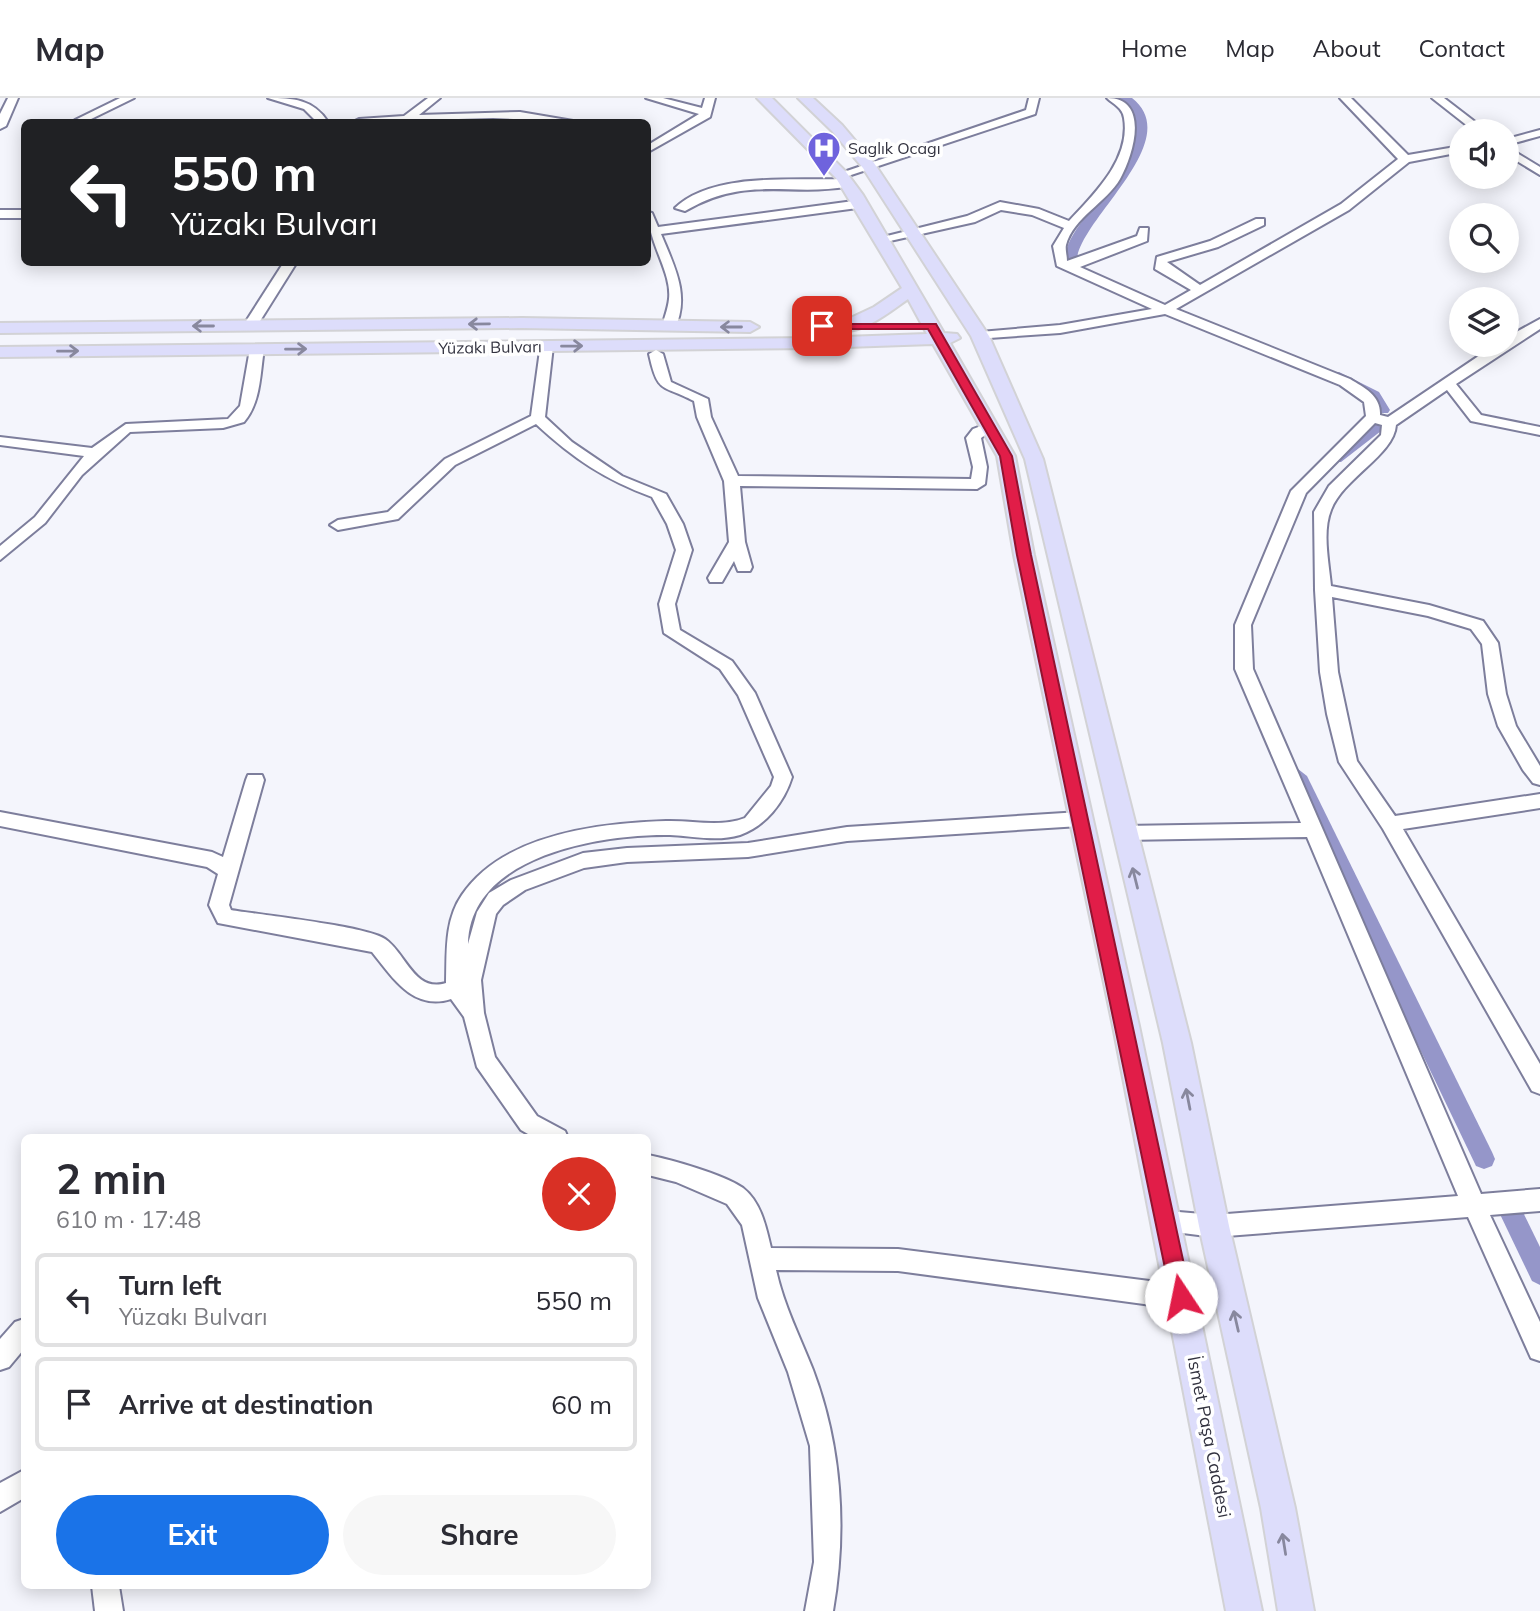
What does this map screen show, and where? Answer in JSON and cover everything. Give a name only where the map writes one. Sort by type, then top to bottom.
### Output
[{"type":"main road","name":"İsmet Paşa Caddesi","points":[[764,98],[844,179],[861,204],[1006,456],[1080,819],[1167,1222],[1244,1611]]},
{"type":"main road","points":[[805,98],[837,128],[869,166],[975,328],[1029,447],[1046,501],[1124,833],[1177,1043],[1214,1226],[1278,1508],[1296,1611]]},
{"type":"main road","points":[[848,326],[880,311],[910,290]]},
{"type":"main road","name":"Yüzakı Bulvarı","points":[[0,328],[522,323],[669,327],[848,326],[936,332]]},
{"type":"main road","name":"Yüzakı Bulvarı","points":[[0,352],[888,341],[975,328]]},
{"type":"main road","points":[[888,341],[955,366]]},
{"type":"street","points":[[0,126],[12,98]]},
{"type":"street","points":[[83,119],[129,98]]},
{"type":"street","points":[[273,98],[304,103],[316,110],[320,119]]},
{"type":"street","points":[[316,110],[322,98]]},
{"type":"street","points":[[407,119],[435,98]]},
{"type":"street","points":[[651,98],[707,113]]},
{"type":"street","points":[[651,147],[707,113],[710,98]]},
{"type":"street","points":[[681,208],[695,197],[743,186],[844,179],[869,166],[1031,112],[1034,98]]},
{"type":"street","points":[[1113,98],[1125,107],[1130,118],[1126,151],[1114,179],[1071,226],[1059,246],[1061,263],[1166,310],[1345,382],[1370,398],[1388,436],[1334,489],[1322,512],[1320,542],[1329,671],[1348,762],[1390,824],[1540,1084]]},
{"type":"street","points":[[1345,98],[1405,159]]},
{"type":"street","points":[[1437,98],[1465,119]]},
{"type":"street","points":[[431,119],[468,115],[560,119]]},
{"type":"street","points":[[1519,139],[1540,133]]},
{"type":"street","points":[[975,328],[1060,329],[1166,310],[1345,207],[1405,159],[1449,151]]},
{"type":"street","points":[[1519,158],[1540,172]]},
{"type":"street","points":[[656,231],[861,204]]},
{"type":"street","points":[[881,239],[971,219],[1000,206],[1023,209],[1071,226]]},
{"type":"street","points":[[0,214],[21,214]]},
{"type":"street","points":[[651,222],[676,298],[669,327]]},
{"type":"street","points":[[1200,290],[1159,266],[1161,260],[1214,244],[1261,222]]},
{"type":"street","points":[[1068,267],[1143,238],[1144,231]]},
{"type":"street","points":[[250,326],[288,266]]},
{"type":"street","points":[[1519,336],[1540,323]]},
{"type":"street","points":[[538,418],[546,346]]},
{"type":"street","points":[[0,555],[40,520],[96,453],[127,428],[223,424],[238,420],[250,394],[257,349]]},
{"type":"street","points":[[656,354],[660,377],[668,389],[701,399],[704,417],[732,481],[737,542],[744,568]]},
{"type":"street","points":[[1486,357],[1448,383],[1381,420],[1299,491],[1243,625],[1244,669],[1473,1203],[1540,1349]]},
{"type":"street","points":[[1448,383],[1476,418],[1540,431]]},
{"type":"street","points":[[338,524],[393,516],[450,462],[495,437],[538,418]]},
{"type":"street","points":[[474,1014],[456,989],[458,929],[469,900],[495,872],[535,852],[605,832],[669,828],[733,830],[752,822],[779,789],[783,777],[746,693],[726,665],[672,633],[667,604],[684,550],[675,524],[658,494],[617,479],[567,444],[538,418]]},
{"type":"street","points":[[732,481],[977,484],[982,468],[972,446],[973,438],[977,431],[989,427]]},
{"type":"street","points":[[0,441],[31,441],[58,449],[96,453]]},
{"type":"street","points":[[716,578],[737,542]]},
{"type":"street","points":[[1323,590],[1429,611],[1477,625],[1490,643],[1497,694],[1507,726],[1529,765],[1540,778]]},
{"type":"street","points":[[255,780],[219,905],[225,917],[341,936],[377,946],[410,984],[436,995],[456,989]]},
{"type":"street","points":[[1390,824],[1540,801]]},
{"type":"street","points":[[0,819],[212,860],[229,871]]},
{"type":"street","points":[[550,1134],[529,1123],[485,1060],[474,1014],[471,980],[474,957],[491,905],[505,890],[583,861],[627,855],[748,850],[847,834],[1080,819]]},
{"type":"street","points":[[1124,833],[1312,830]]},
{"type":"street","points":[[651,1166],[678,1172],[735,1196],[752,1221],[769,1298],[801,1372],[823,1446],[828,1562],[819,1611]]},
{"type":"street","points":[[1167,1222],[1214,1226],[1473,1203],[1540,1200]]},
{"type":"street","points":[[761,1258],[898,1260],[1181,1297]]},
{"type":"street","points":[[0,1358],[21,1334]]},
{"type":"street","points":[[0,1499],[21,1485]]},
{"type":"street","points":[[106,1589],[109,1611]]},
{"type":"waterway","points":[[1071,259],[1072,247],[1079,234],[1118,185],[1138,146],[1139,115],[1136,108],[1124,98]]},
{"type":"waterway","points":[[1339,376],[1374,395],[1383,410]]},
{"type":"waterway","points":[[1336,459],[1376,428]]},
{"type":"waterway","points":[[1298,776],[1484,1159]]},
{"type":"waterway","points":[[1509,1208],[1540,1273]]},
{"type":"place","name":"Saglık Ocagı","points":[[824,178]]},
{"type":"route","points":[[822,326],[932,326],[1006,456],[1024,555],[1126,1026],[1181,1297]]}]
